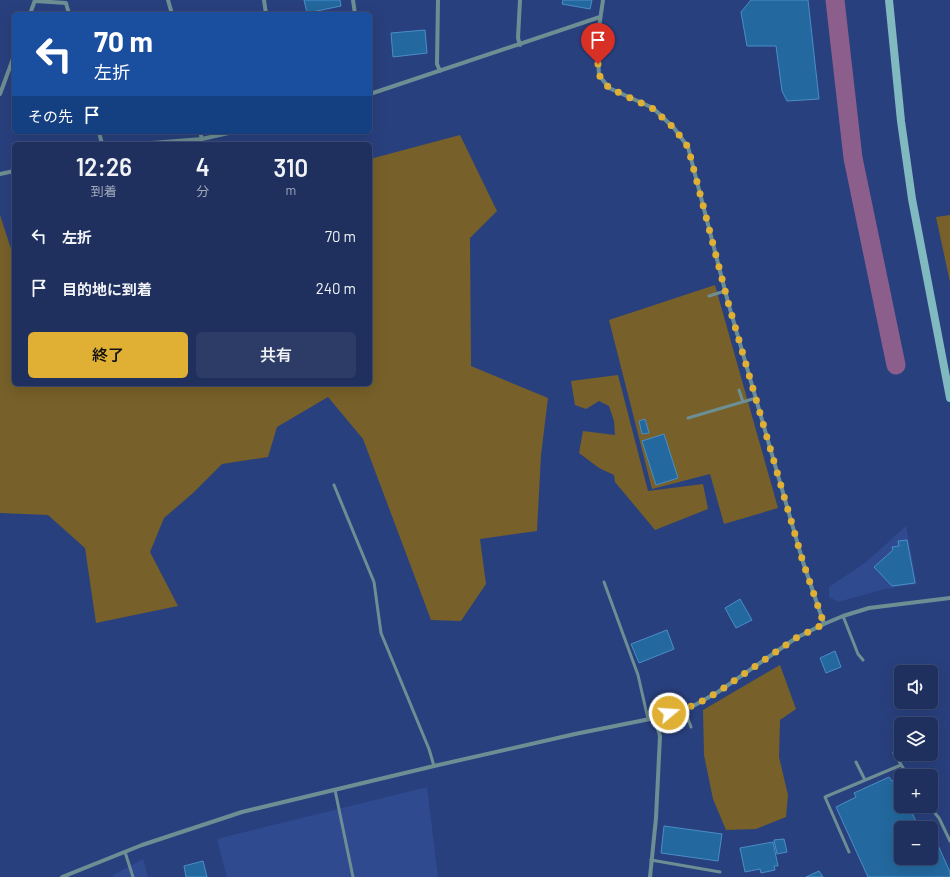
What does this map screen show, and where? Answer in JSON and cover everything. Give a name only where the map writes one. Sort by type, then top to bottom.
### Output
[{"type":"street","points":[[31,12],[35,0],[66,3],[68,12]]},
{"type":"street","points":[[168,0],[171,12]]},
{"type":"street","points":[[264,0],[266,12]]},
{"type":"street","points":[[353,0],[355,12]]},
{"type":"street","points":[[438,0],[437,64],[440,71]]},
{"type":"street","points":[[520,0],[518,38],[520,45]]},
{"type":"street","points":[[603,0],[597,41],[599,75],[609,88],[652,108],[674,128],[688,147],[725,291],[803,562],[824,624]]},
{"type":"street","points":[[889,0],[901,121],[911,191],[950,398]]},
{"type":"street","points":[[372,93],[600,17]]},
{"type":"street","points":[[0,94],[12,61]]},
{"type":"street","points":[[201,134],[202,139]]},
{"type":"street","points":[[164,142],[202,139],[224,134]]},
{"type":"street","points":[[0,174],[12,171]]},
{"type":"street","points":[[62,877],[125,852],[242,812],[434,766],[575,734],[655,718],[695,705],[718,692],[796,638],[843,616],[869,608],[950,598]]},
{"type":"street","points":[[650,877],[656,818],[660,736],[655,718]]},
{"type":"lane","points":[[709,296],[725,291]]},
{"type":"lane","points":[[739,390],[742,402]]},
{"type":"lane","points":[[688,418],[756,398]]},
{"type":"lane","points":[[334,484],[374,582],[381,633],[426,742],[434,766]]},
{"type":"lane","points":[[604,582],[638,675],[648,719]]},
{"type":"lane","points":[[843,616],[858,654],[864,660]]},
{"type":"lane","points":[[684,708],[691,727]]},
{"type":"lane","points":[[899,761],[904,769]]},
{"type":"lane","points":[[856,762],[865,780]]},
{"type":"lane","points":[[849,852],[825,797],[901,765]]},
{"type":"lane","points":[[335,790],[353,877]]},
{"type":"lane","points":[[935,813],[939,818],[950,841]]},
{"type":"lane","points":[[125,852],[133,877]]},
{"type":"lane","points":[[651,860],[720,872]]},
{"type":"shaded area","points":[[460,135],[497,211],[470,238],[471,366],[548,398],[541,455],[537,531],[480,539],[486,584],[461,621],[431,620],[363,439],[328,397],[277,427],[268,457],[222,464],[193,493],[164,518],[150,552],[178,606],[96,623],[85,548],[48,515],[0,513],[0,215],[12,252],[12,386],[372,386],[372,158]]},
{"type":"shaded area","points":[[950,215],[950,282],[936,217]]},
{"type":"shaded area","points":[[715,285],[778,508],[724,524],[710,474],[652,489],[609,320]]},
{"type":"shaded area","points":[[618,375],[648,491],[703,484],[708,509],[655,530],[615,482],[614,475],[599,468],[579,453],[583,431],[615,435],[614,421],[609,406],[599,401],[586,409],[575,405],[571,381]]},
{"type":"shaded area","points":[[906,526],[917,584],[885,589],[838,602],[829,597],[829,587],[865,563]]},
{"type":"shaded area","points":[[780,665],[796,709],[780,720],[779,757],[788,795],[786,817],[756,829],[726,830],[713,799],[704,755],[703,710]]},
{"type":"shaded area","points":[[427,787],[438,877],[227,877],[217,839]]},
{"type":"shaded area","points":[[143,859],[148,877],[114,877],[113,875]]},
{"type":"building","points":[[304,0],[340,0],[341,6],[307,12]]},
{"type":"building","points":[[563,0],[592,0],[590,9],[562,4]]},
{"type":"building","points":[[751,0],[808,0],[819,99],[787,101],[782,91],[776,46],[747,46],[741,12]]},
{"type":"building","points":[[425,30],[427,53],[393,57],[391,33]]},
{"type":"building","points":[[645,419],[649,433],[642,434],[639,421]]},
{"type":"building","points":[[664,434],[678,478],[656,485],[642,441]]},
{"type":"building","points":[[907,540],[915,583],[892,586],[874,567],[893,550],[892,547],[899,546],[898,541]]},
{"type":"building","points":[[740,599],[752,620],[736,628],[725,608]]},
{"type":"building","points":[[667,630],[674,649],[639,663],[631,644]]},
{"type":"building","points":[[835,651],[841,667],[826,673],[820,658]]},
{"type":"building","points":[[889,777],[892,781],[894,780],[894,813],[912,813],[916,821],[894,821],[894,865],[938,865],[938,845],[950,872],[950,877],[868,877],[836,807],[856,797],[854,793]]},
{"type":"building","points":[[664,826],[722,834],[718,861],[661,853]]},
{"type":"building","points":[[784,839],[787,852],[777,854],[774,840]]},
{"type":"building","points":[[773,842],[778,866],[774,866],[775,870],[761,873],[760,869],[745,872],[740,848]]},
{"type":"building","points":[[203,861],[207,877],[186,877],[184,866]]},
{"type":"building","points":[[819,871],[823,877],[806,877]]},
{"type":"waterway","points":[[835,0],[853,158],[896,365]]},
{"type":"route","points":[[598,64],[599,75],[609,88],[652,108],[674,128],[688,147],[728,302],[803,562],[824,624],[796,638],[718,692],[695,705],[669,713]]}]
